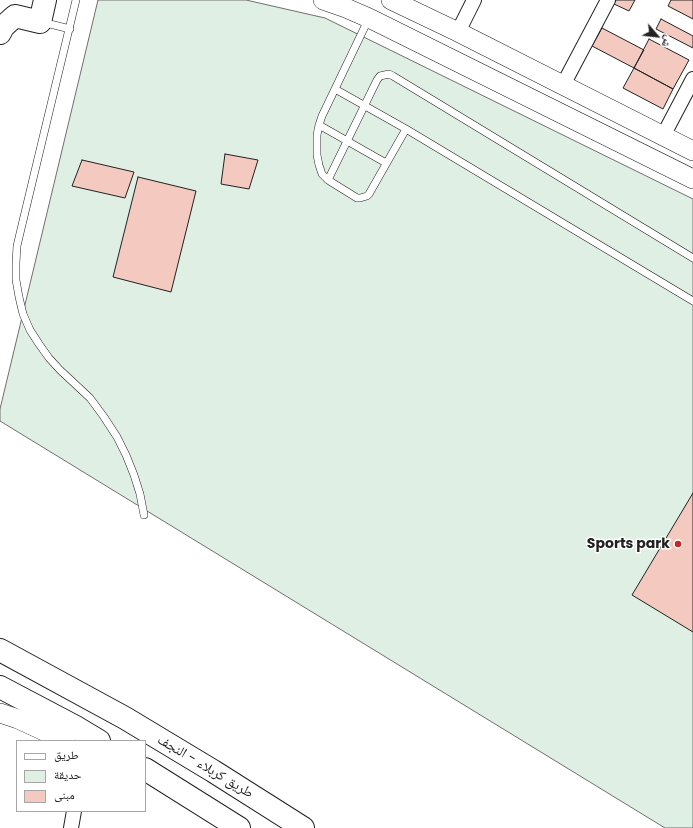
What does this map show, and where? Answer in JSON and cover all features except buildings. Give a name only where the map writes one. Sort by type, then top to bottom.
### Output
[{"type":"main road","points":[[0,33],[17,8],[40,22],[45,0]]},
{"type":"main road","name":"طريق کربلاء - النجف","points":[[0,650],[125,718],[303,828]]},
{"type":"main road","points":[[0,687],[97,740]]},
{"type":"main road","points":[[146,770],[239,828]]},
{"type":"street","points":[[322,0],[369,18],[693,179]]},
{"type":"street","points":[[390,0],[458,32],[693,151]]},
{"type":"street","points":[[458,32],[474,0]]},
{"type":"street","points":[[563,85],[608,0]]},
{"type":"street","points":[[663,136],[693,79]]},
{"type":"street","points":[[0,713],[18,719],[64,740]]},
{"type":"street","points":[[146,778],[202,805]]},
{"type":"street","points":[[71,828],[74,812]]},
{"type":"lane","points":[[76,0],[19,240],[16,263],[16,280],[23,314],[38,344],[56,366],[90,398],[104,417],[126,455],[134,474],[144,515]]},
{"type":"lane","points":[[369,18],[319,125],[316,135],[316,155],[322,174],[328,180],[357,198],[364,198],[369,194],[406,129]]},
{"type":"lane","points":[[40,22],[70,29]]},
{"type":"lane","points":[[328,180],[377,80],[380,76],[389,74],[693,258]]},
{"type":"lane","points":[[335,89],[406,129],[693,301]]},
{"type":"lane","points":[[319,125],[386,163]]},
{"type":"green space","points":[[98,0],[246,0],[325,18],[693,199],[693,828],[665,828],[0,421],[0,409]]},
{"type":"place","name":"Sports park","points":[[678,544]]}]
